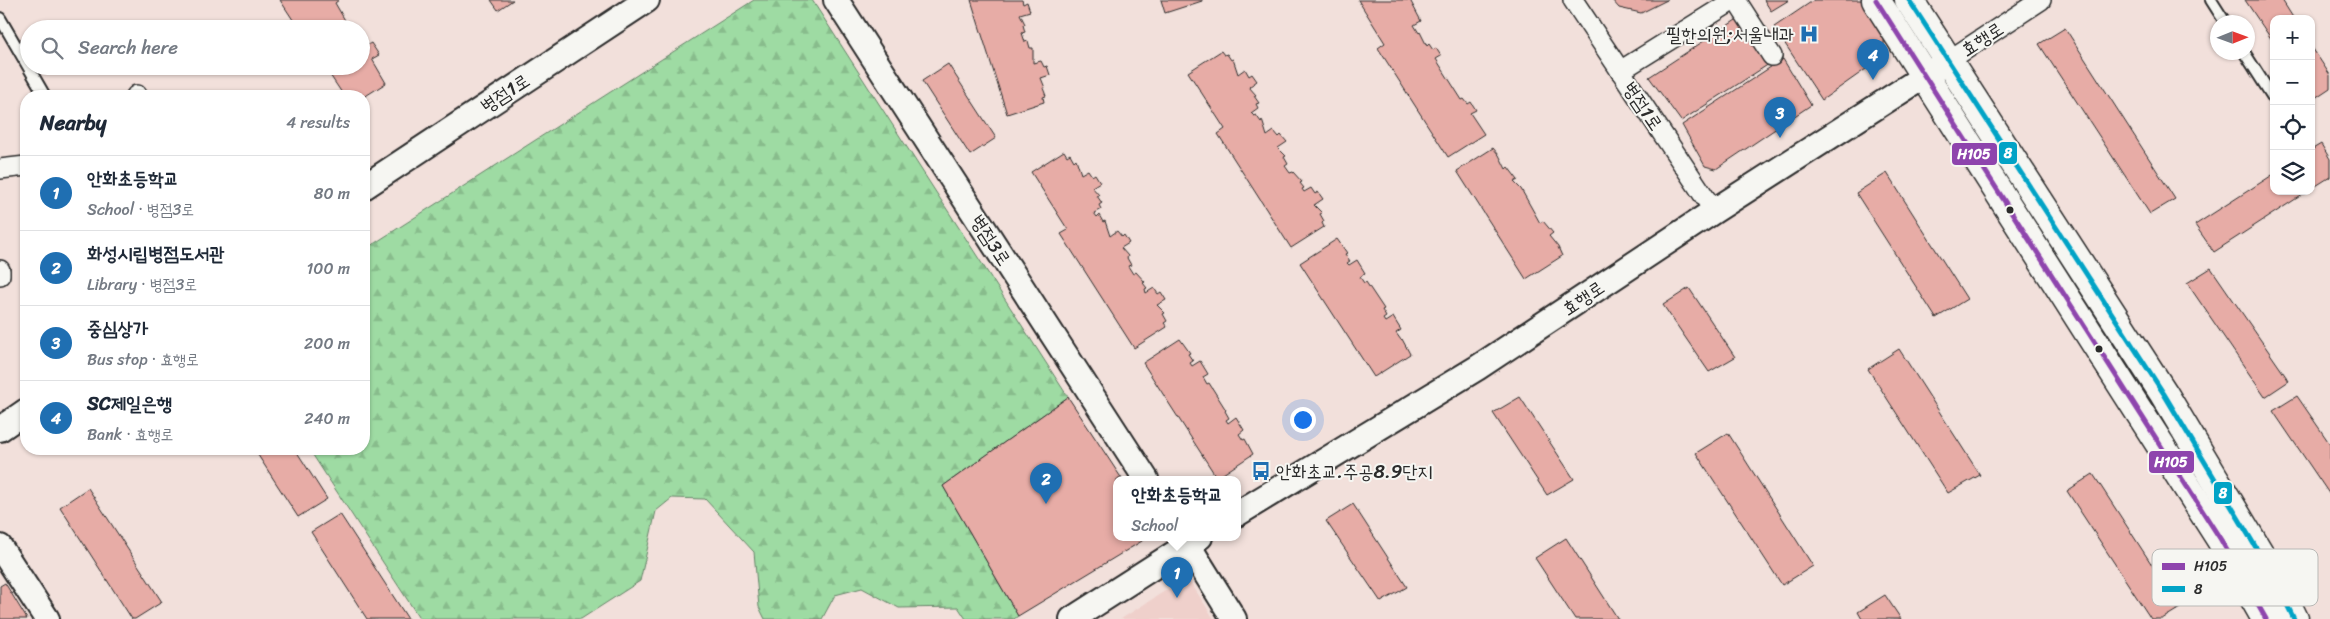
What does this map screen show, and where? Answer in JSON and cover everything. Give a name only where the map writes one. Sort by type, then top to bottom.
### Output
[{"type":"main road","points":[[1876,0],[2226,549]]},
{"type":"main road","name":"효행로","points":[[1909,0],[2164,394],[2257,549]]},
{"type":"main road","points":[[2259,606],[2266,619]]},
{"type":"main road","name":"효행로","points":[[2288,606],[2294,619]]},
{"type":"street","name":"병점1로","points":[[370,183],[647,0]]},
{"type":"street","name":"병점3로","points":[[836,0],[1144,476]]},
{"type":"street","name":"병점1로","points":[[1573,0],[1714,211]]},
{"type":"street","points":[[1620,71],[1735,0],[1772,56]]},
{"type":"street","name":"효행로","points":[[1241,512],[1477,368],[1714,211],[2041,0]]},
{"type":"street","points":[[0,169],[20,168]]},
{"type":"street","points":[[0,270],[0,275]]},
{"type":"street","points":[[0,429],[20,415]]},
{"type":"street","points":[[1072,619],[1188,541]]},
{"type":"street","points":[[1192,541],[1234,619]]},
{"type":"street","points":[[0,547],[47,619]]},
{"type":"lane","points":[[2211,0],[2221,15]]},
{"type":"lane","points":[[0,18],[20,53]]},
{"type":"lane","points":[[2249,60],[2270,93]]},
{"type":"lane","points":[[33,75],[42,90]]},
{"type":"shaded area","points":[[1187,577],[1214,619],[1121,619]]},
{"type":"green space","points":[[754,0],[812,0],[1068,397],[943,486],[1018,616],[1014,619],[966,619],[958,607],[899,608],[862,588],[835,595],[822,619],[765,619],[759,607],[754,552],[705,499],[672,498],[656,511],[640,581],[581,619],[420,619],[313,455],[370,455],[370,246]]},
{"type":"building","points":[[280,0],[339,0],[335,3],[345,20],[293,20]]},
{"type":"building","points":[[491,0],[513,0],[498,10]]},
{"type":"building","points":[[971,0],[1022,0],[1023,4],[1027,2],[1030,11],[1020,14],[1025,24],[1023,25],[1025,32],[1022,33],[1025,42],[1028,41],[1030,48],[1033,48],[1033,63],[1041,61],[1044,67],[1047,66],[1050,75],[1041,78],[1046,96],[1043,97],[1044,102],[1007,114]]},
{"type":"building","points":[[1161,0],[1202,0],[1202,1],[1165,13]]},
{"type":"building","points":[[1358,0],[1410,0],[1421,21],[1414,25],[1427,46],[1429,44],[1433,50],[1436,48],[1441,56],[1436,59],[1462,100],[1464,99],[1468,104],[1471,102],[1476,110],[1470,113],[1484,134],[1448,157],[1378,48],[1385,43]]},
{"type":"building","points":[[1612,0],[1667,0],[1641,13],[1619,8]]},
{"type":"building","points":[[1764,0],[1789,0],[1771,11]]},
{"type":"building","points":[[1814,0],[1866,0],[1885,29],[1883,57],[1822,100],[1774,27]]},
{"type":"building","points":[[2245,0],[2282,0],[2291,15],[2270,15],[2270,37]]},
{"type":"building","points":[[1739,18],[1769,64],[1681,121],[1649,77]]},
{"type":"building","points":[[2065,28],[2175,199],[2150,214],[2039,44]]},
{"type":"building","points":[[371,43],[379,55],[372,59],[386,83],[370,93],[370,90],[340,90],[330,75],[370,75]]},
{"type":"building","points":[[1221,51],[1224,55],[1227,54],[1231,60],[1233,59],[1238,74],[1245,69],[1249,76],[1252,74],[1257,81],[1249,87],[1256,95],[1254,96],[1259,103],[1256,104],[1258,108],[1251,113],[1254,116],[1256,115],[1261,122],[1262,120],[1267,136],[1274,131],[1287,142],[1278,148],[1286,156],[1284,157],[1288,164],[1285,166],[1290,173],[1293,172],[1302,182],[1300,183],[1304,188],[1302,189],[1304,192],[1311,188],[1315,194],[1318,192],[1323,199],[1314,205],[1322,213],[1320,214],[1324,221],[1322,223],[1324,227],[1291,248],[1218,134],[1225,129],[1188,72]]},
{"type":"building","points":[[2315,52],[2330,75],[2330,88],[2315,98]]},
{"type":"building","points":[[1783,59],[1811,105],[1716,169],[1705,166],[1682,125]]},
{"type":"building","points":[[948,64],[996,138],[970,155],[922,81]]},
{"type":"building","points":[[2321,144],[2330,159],[2330,177],[2315,186],[2315,150],[2315,148]]},
{"type":"building","points":[[1493,148],[1506,169],[1508,167],[1518,180],[1514,182],[1521,189],[1540,223],[1543,221],[1553,233],[1549,236],[1558,247],[1562,256],[1526,279],[1457,171]]},
{"type":"building","points":[[1064,151],[1067,156],[1070,154],[1074,161],[1076,159],[1081,174],[1088,170],[1092,176],[1095,174],[1100,182],[1092,187],[1099,195],[1097,196],[1102,203],[1099,205],[1101,209],[1094,213],[1097,217],[1099,215],[1103,222],[1105,221],[1110,236],[1117,231],[1122,237],[1124,235],[1129,243],[1121,248],[1128,256],[1127,258],[1131,265],[1128,266],[1133,274],[1136,272],[1145,282],[1143,283],[1147,288],[1145,289],[1146,293],[1154,288],[1158,294],[1161,292],[1166,300],[1157,305],[1165,313],[1163,314],[1167,321],[1164,323],[1167,327],[1134,348],[1061,234],[1068,230],[1031,172]]},
{"type":"building","points":[[1887,173],[1967,299],[1936,318],[1856,193]]},
{"type":"building","points":[[2270,177],[2270,195],[2302,195],[2214,252],[2195,225]]},
{"type":"building","points":[[1337,239],[1347,253],[1345,254],[1350,261],[1347,263],[1349,265],[1357,260],[1365,273],[1360,277],[1364,283],[1366,282],[1384,309],[1382,310],[1386,317],[1383,319],[1385,322],[1393,317],[1401,330],[1396,333],[1402,339],[1410,354],[1374,377],[1300,263]]},
{"type":"building","points":[[2211,268],[2289,381],[2265,397],[2187,283]]},
{"type":"building","points":[[1689,288],[1735,357],[1709,372],[1663,305]]},
{"type":"building","points":[[1180,339],[1190,353],[1188,354],[1193,361],[1190,363],[1192,366],[1200,361],[1208,374],[1203,377],[1226,410],[1229,418],[1226,420],[1228,423],[1236,417],[1244,430],[1239,434],[1243,440],[1245,439],[1253,454],[1220,476],[1216,476],[1143,363]]},
{"type":"building","points":[[1899,349],[1980,475],[1948,493],[1868,369]]},
{"type":"building","points":[[2297,396],[2330,444],[2330,495],[2273,411]]},
{"type":"building","points":[[1068,397],[1120,476],[1113,476],[1113,541],[1142,541],[1018,616],[943,486]]},
{"type":"building","points":[[1520,397],[1574,479],[1547,495],[1493,413]]},
{"type":"building","points":[[1728,433],[1813,566],[1782,585],[1696,453]]},
{"type":"building","points":[[258,455],[299,455],[327,499],[298,517]]},
{"type":"building","points":[[2093,474],[2152,565],[2152,606],[2179,606],[2180,608],[2162,619],[2151,619],[2067,491]]},
{"type":"building","points":[[88,488],[162,602],[135,619],[132,619],[60,507]]},
{"type":"building","points":[[1353,504],[1407,587],[1381,602],[1326,521]]},
{"type":"building","points":[[340,514],[408,619],[367,619],[311,532]]},
{"type":"building","points":[[1566,538],[1618,619],[1575,619],[1535,558]]},
{"type":"building","points":[[5,583],[27,619],[0,619],[0,586]]},
{"type":"building","points":[[1885,595],[1901,619],[1862,619],[1858,612]]},
{"type":"transit line","name":"H105","points":[[1876,0],[2226,549]]},
{"type":"transit line","name":"8","points":[[1909,0],[2164,394],[2257,549]]},
{"type":"transit line","name":"H105","points":[[2259,606],[2266,619]]},
{"type":"transit line","name":"8","points":[[2288,606],[2294,619]]},
{"type":"place","name":"필한의원;서울내과","points":[[1809,34]]},
{"type":"place","name":"SC제일은행","points":[[1873,80]]},
{"type":"place","name":"중심상가","points":[[1780,138]]},
{"type":"place","name":"안화초교.주공8.9단지","points":[[1261,471]]},
{"type":"place","name":"화성시립병점도서관","points":[[1046,504]]},
{"type":"place","name":"안화초등학교","points":[[1177,598]]}]
